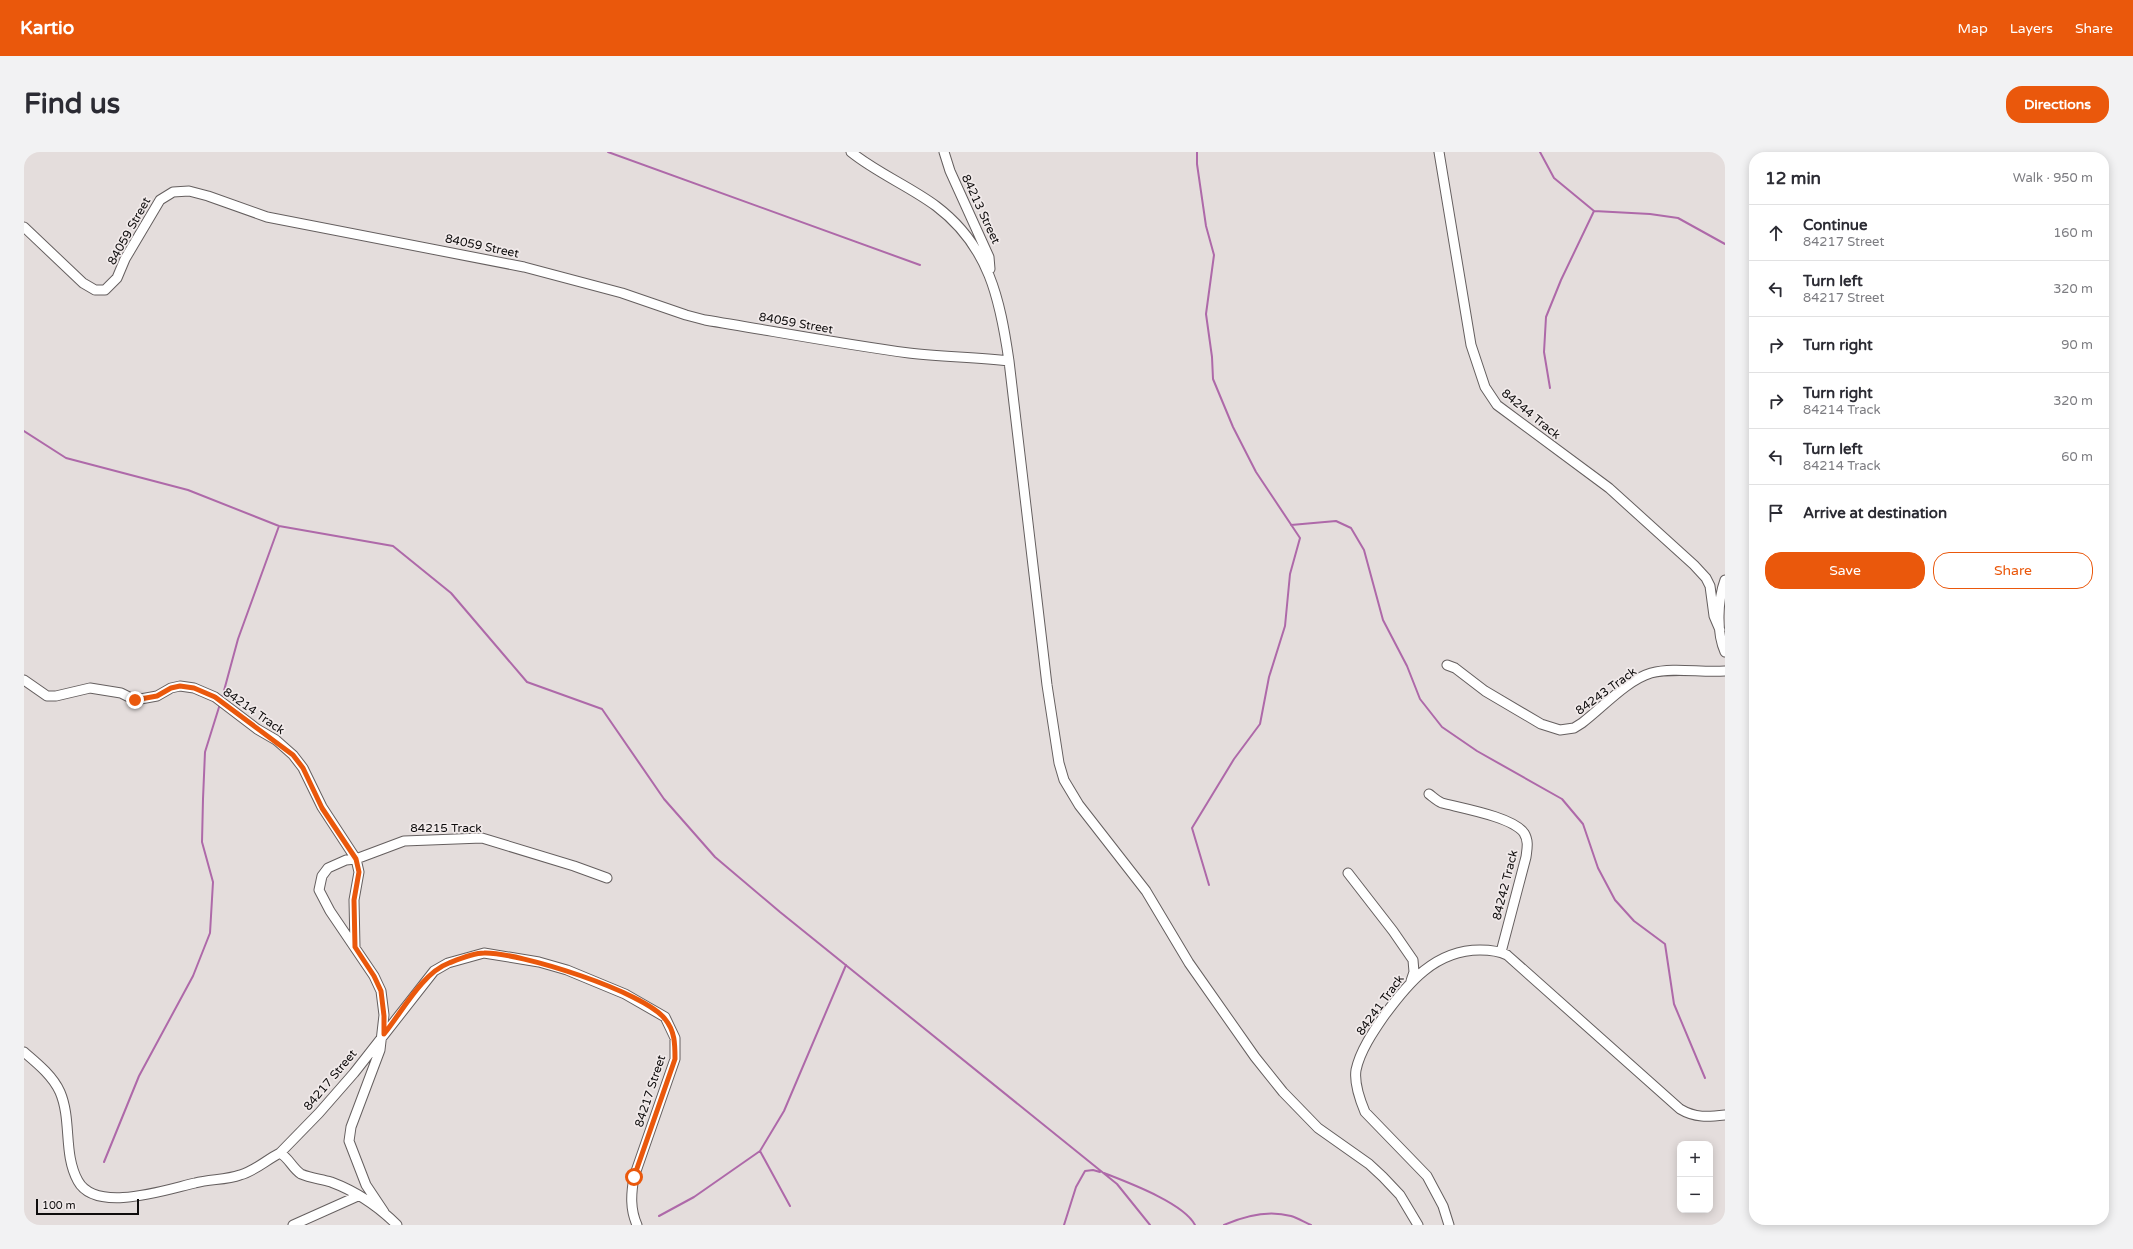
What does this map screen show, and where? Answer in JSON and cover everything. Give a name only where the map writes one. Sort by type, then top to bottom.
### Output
[{"type":"street","points":[[852,152],[936,206],[970,240],[984,260],[991,278],[1003,321],[1009,361],[1047,684],[1058,763],[1064,780],[1079,805],[1146,891],[1189,963],[1255,1057],[1282,1092],[1318,1128],[1369,1164],[1383,1177],[1400,1195],[1418,1225]]},
{"type":"street","name":"84213 Street","points":[[944,152],[950,171],[990,257],[991,278]]},
{"type":"street","name":"84244 Track","points":[[1439,152],[1471,345],[1485,387],[1497,405],[1609,488],[1694,565],[1706,578],[1710,586],[1714,616],[1720,630]]},
{"type":"street","name":"84059 Street","points":[[24,227],[83,284],[95,290],[105,290],[117,278],[125,259],[160,200],[173,192],[189,191],[208,196],[267,217],[524,267],[622,293],[705,320],[864,347],[1009,361]]},
{"type":"street","points":[[1725,580],[1721,590],[1720,630],[1725,652]]},
{"type":"street","name":"84243 Track","points":[[1447,665],[1455,668],[1485,691],[1541,724],[1560,730],[1574,728],[1582,723],[1627,687],[1651,673],[1673,671],[1725,671]]},
{"type":"street","name":"84214 Track","points":[[24,680],[47,696],[56,696],[90,688],[121,693],[135,700],[144,700],[171,688],[180,686],[194,688],[215,697],[293,755],[303,768],[322,808],[356,859],[359,872],[354,900],[355,947]]},
{"type":"street","name":"84242 Track","points":[[1429,794],[1440,802],[1505,820],[1519,828],[1525,834],[1528,843],[1526,857],[1501,952]]},
{"type":"street","name":"84215 Track","points":[[355,947],[330,912],[319,890],[319,882],[328,868],[346,860],[356,859],[404,840],[482,838],[607,878]]},
{"type":"street","points":[[1348,873],[1393,931],[1413,960],[1414,972],[1411,983]]},
{"type":"street","points":[[355,947],[374,976],[381,991],[384,1016],[384,1034],[380,1050],[351,1127],[349,1141],[366,1185],[384,1212],[397,1225]]},
{"type":"street","name":"84241 Track","points":[[1450,1225],[1444,1206],[1427,1176],[1365,1112],[1359,1099],[1356,1071],[1361,1055],[1374,1031],[1398,998],[1423,970],[1444,956],[1472,950],[1501,952]]},
{"type":"street","points":[[1501,952],[1531,975],[1680,1109],[1690,1115],[1703,1117],[1725,1115]]},
{"type":"street","name":"84217 Street","points":[[24,1052],[54,1082],[60,1094],[65,1114],[72,1167],[79,1183],[87,1189],[100,1195],[119,1198],[134,1198],[195,1183],[241,1175],[263,1165],[280,1153],[319,1113],[354,1073],[434,971],[448,963],[484,953],[539,962],[567,970],[625,994],[665,1017],[675,1038],[675,1059],[634,1177],[631,1192],[632,1213],[637,1225]]},
{"type":"street","points":[[280,1153],[285,1156],[293,1169],[303,1175],[330,1182],[358,1196],[384,1212]]},
{"type":"street","points":[[293,1225],[358,1196]]},
{"type":"waterway","points":[[608,152],[920,265]]},
{"type":"waterway","points":[[1197,152],[1197,164],[1206,226],[1214,255],[1206,314],[1212,357],[1213,379],[1233,427],[1256,472],[1300,538],[1290,574],[1285,626],[1269,677],[1260,724],[1234,759],[1192,828],[1209,885]]},
{"type":"waterway","points":[[1540,152],[1554,178],[1594,211],[1650,214],[1678,218],[1725,244]]},
{"type":"waterway","points":[[1550,388],[1544,352],[1546,317],[1561,280],[1594,211]]},
{"type":"waterway","points":[[24,431],[66,458],[188,490],[279,526],[393,546],[451,593],[527,682],[602,709],[664,799],[715,857],[780,912],[1117,1184],[1150,1225]]},
{"type":"waterway","points":[[1291,525],[1336,521],[1351,528],[1364,550],[1383,620],[1407,666],[1420,699],[1442,727],[1477,751],[1562,799],[1583,824],[1598,868],[1615,900],[1634,921],[1665,944],[1674,1004],[1705,1078]]},
{"type":"waterway","points":[[222,698],[238,639],[279,526]]},
{"type":"waterway","points":[[104,1162],[139,1076],[193,976],[210,933],[213,882],[202,842],[205,752],[220,704]]},
{"type":"waterway","points":[[659,1216],[694,1197],[760,1151],[784,1111],[846,965]]},
{"type":"waterway","points":[[760,1151],[790,1206]]},
{"type":"waterway","points":[[1064,1225],[1076,1187],[1085,1171],[1093,1170],[1100,1172]]},
{"type":"waterway","points":[[1104,1173],[1167,1201],[1189,1217],[1195,1225]]},
{"type":"waterway","points":[[1224,1225],[1240,1219],[1265,1214],[1283,1214],[1311,1225]]},
{"type":"route","points":[[135,700],[144,700],[157,696],[171,688],[180,686],[194,688],[215,697],[234,713],[276,740],[293,755],[303,768],[322,808],[356,859],[359,872],[354,900],[355,947],[374,976],[381,991],[384,1016],[384,1034],[434,971],[448,963],[465,957],[484,953],[539,962],[567,970],[625,994],[652,1008],[665,1017],[675,1038],[675,1059],[634,1177]]}]
